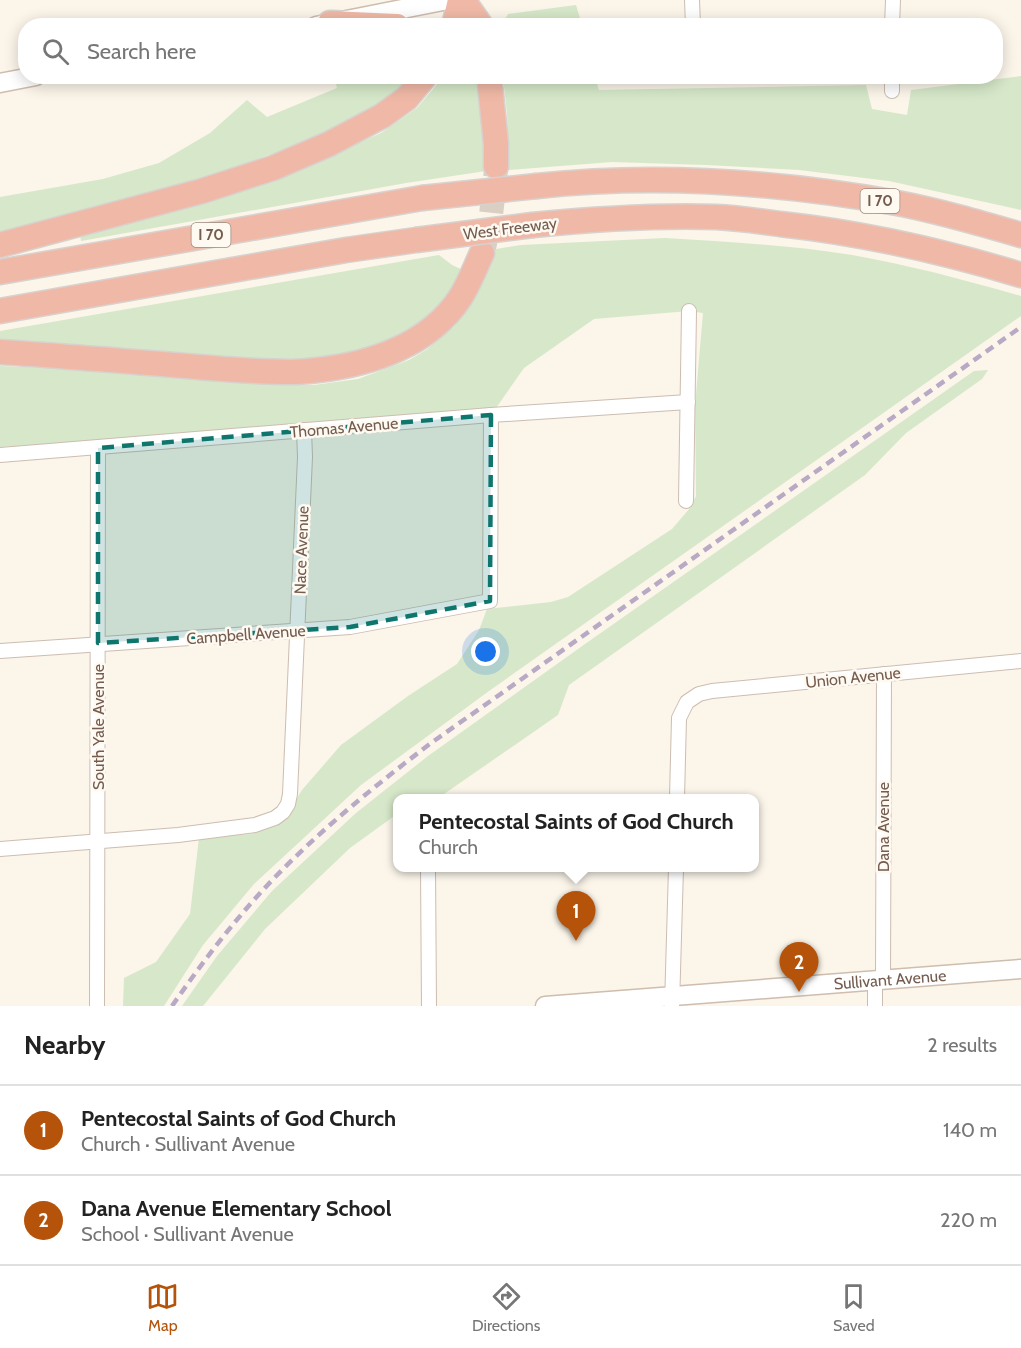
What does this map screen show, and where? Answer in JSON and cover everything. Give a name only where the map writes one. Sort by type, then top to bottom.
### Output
[{"type":"highway","points":[[456,18],[462,0]]},
{"type":"highway","points":[[462,0],[475,18]]},
{"type":"highway","points":[[0,244],[202,191],[273,168],[329,144],[382,116],[407,98],[419,84]]},
{"type":"highway","points":[[490,84],[496,166]]},
{"type":"highway","name":"I 70","points":[[0,272],[422,198],[603,181],[680,180],[784,187],[898,204],[962,218],[1021,235]]},
{"type":"highway","name":"West Freeway","points":[[0,311],[346,250],[533,225],[613,218],[718,217],[822,229],[937,252],[1021,275]]},
{"type":"highway","points":[[0,352],[242,370],[293,372],[341,367],[367,361],[390,352],[430,330],[460,298],[482,253]]},
{"type":"street","points":[[354,18],[448,0]]},
{"type":"street","points":[[692,0],[693,18]]},
{"type":"street","points":[[892,18],[893,0]]},
{"type":"street","points":[[0,83],[18,80]]},
{"type":"street","points":[[686,501],[689,311]]},
{"type":"street","name":"Thomas Avenue","points":[[0,455],[491,415],[688,402]]},
{"type":"street","name":"Campbell Avenue","points":[[0,651],[350,627],[490,601],[491,415]]},
{"type":"street","name":"Nace Avenue","points":[[98,841],[178,835],[255,825],[275,818],[288,804],[304,430]]},
{"type":"street","name":"South Yale Avenue","points":[[97,1006],[98,448]]},
{"type":"street","name":"Union Avenue","points":[[677,794],[679,718],[687,702],[699,694],[1021,661]]},
{"type":"street","name":"Dana Avenue","points":[[875,1006],[879,979],[884,674]]},
{"type":"street","points":[[0,849],[98,841]]},
{"type":"street","points":[[428,872],[429,1006]]},
{"type":"street","points":[[672,1001],[676,872]]},
{"type":"street","name":"Sullivant Avenue","points":[[544,1006],[672,1001],[879,979],[1021,969]]},
{"type":"highlighted area","points":[[491,415],[490,601],[350,627],[98,643],[98,448]]},
{"type":"green space","points":[[576,5],[580,18],[506,18],[508,14]]},
{"type":"green space","points":[[1021,76],[1021,210],[889,181],[799,170],[612,162],[509,170],[504,84],[597,84],[599,90],[866,85],[872,109],[907,115],[911,90],[958,84],[1003,84],[1003,78]]},
{"type":"green space","points":[[336,84],[406,84],[387,100],[357,118],[257,159],[148,195],[0,232],[0,197],[103,179],[159,163],[210,133],[247,100],[267,117],[337,88]]},
{"type":"green space","points":[[437,84],[477,84],[481,101],[486,171],[406,183],[81,241],[80,233],[309,165],[381,133],[417,108]]},
{"type":"green space","points":[[665,238],[805,249],[895,263],[1021,296],[1021,316],[489,691],[361,785],[254,884],[203,945],[164,1006],[123,1006],[124,978],[156,962],[190,914],[199,838],[251,834],[275,826],[288,813],[302,790],[341,745],[408,696],[457,664],[479,630],[487,609],[551,602],[568,597],[672,529],[690,508],[696,496],[695,406],[703,313],[689,311],[594,319],[524,368],[496,408],[147,438],[0,447],[0,366],[275,385],[314,385],[358,379],[409,360],[426,350],[454,327],[486,276],[496,249],[521,245]]},
{"type":"green space","points":[[439,255],[465,271],[436,311],[406,335],[334,360],[281,364],[0,346],[0,331]]},
{"type":"green space","points":[[988,370],[982,379],[906,433],[865,475],[569,685],[558,715],[444,794],[393,794],[393,817],[350,848],[265,929],[203,1006],[182,1006],[217,956],[272,891],[356,813],[428,756],[974,371]]},
{"type":"tunnel","points":[[484,248],[491,215],[496,170]]},
{"type":"railway","points":[[172,1006],[225,934],[284,868],[319,835],[393,773],[431,743],[1021,327]]},
{"type":"place","name":"Pentecostal Saints of God Church","points":[[576,941]]},
{"type":"place","name":"Dana Avenue Elementary School","points":[[799,992]]}]
